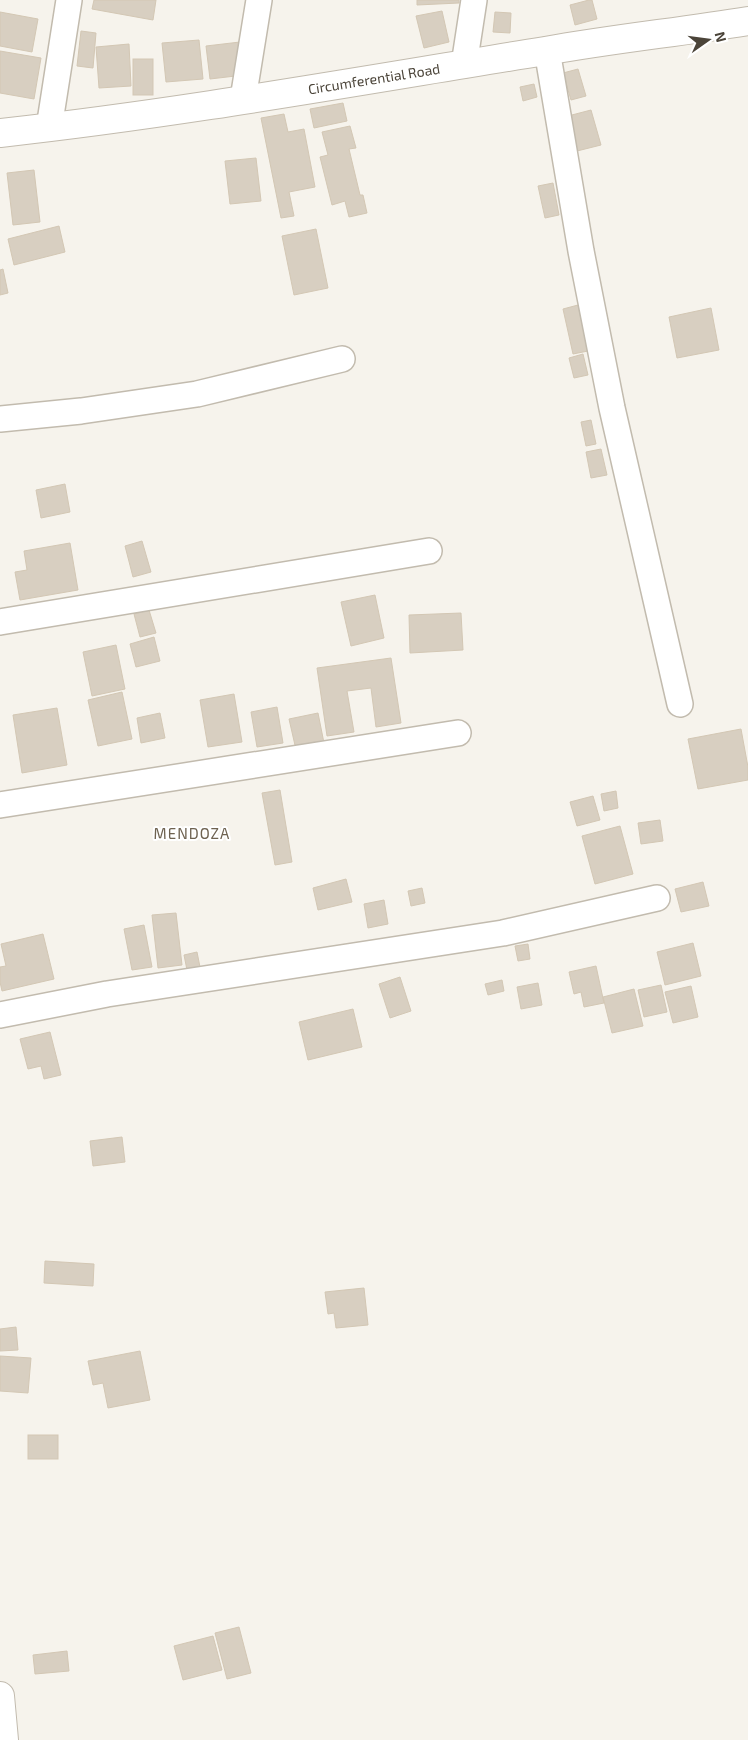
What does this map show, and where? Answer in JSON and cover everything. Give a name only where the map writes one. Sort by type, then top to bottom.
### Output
[{"type":"street","points":[[49,128],[69,0]]},
{"type":"street","points":[[243,99],[259,0]]},
{"type":"street","points":[[464,65],[474,0]]},
{"type":"street","name":"Circumferential Road","points":[[0,133],[49,128],[243,99],[464,65],[546,50],[748,21]]},
{"type":"street","points":[[546,50],[581,251],[612,408],[680,704]]},
{"type":"street","points":[[0,419],[197,394],[342,359]]},
{"type":"street","points":[[0,622],[429,552]]},
{"type":"street","points":[[0,805],[458,733]]},
{"type":"street","points":[[0,1015],[107,994],[503,933],[657,898]]},
{"type":"street","points":[[0,1696],[4,1740]]},
{"type":"building","points":[[94,0],[156,0],[153,20],[92,9]]},
{"type":"building","points":[[417,0],[459,0],[459,3],[417,5]]},
{"type":"building","points":[[592,0],[597,19],[575,25],[570,5]]},
{"type":"building","points":[[442,11],[449,42],[424,48],[416,16]]},
{"type":"building","points":[[0,12],[38,19],[32,52],[0,46]]},
{"type":"building","points":[[495,12],[511,13],[510,33],[493,32]]},
{"type":"building","points":[[81,31],[96,33],[93,68],[77,66]]},
{"type":"building","points":[[199,40],[203,79],[166,82],[162,43]]},
{"type":"building","points":[[240,42],[244,75],[210,79],[206,46]]},
{"type":"building","points":[[129,44],[131,86],[99,88],[96,47]]},
{"type":"building","points":[[0,51],[41,58],[34,99],[0,93]]},
{"type":"building","points":[[133,59],[153,59],[153,95],[133,95]]},
{"type":"building","points":[[578,69],[586,96],[571,100],[563,73]]},
{"type":"building","points":[[534,84],[537,97],[523,101],[520,87]]},
{"type":"building","points":[[343,103],[347,121],[314,128],[310,109]]},
{"type":"building","points":[[591,110],[601,145],[577,151],[568,116]]},
{"type":"building","points":[[284,114],[288,132],[304,129],[315,187],[289,192],[294,216],[281,218],[261,118]]},
{"type":"building","points":[[350,126],[356,148],[349,149],[360,195],[363,195],[367,213],[349,217],[345,201],[332,205],[320,157],[328,155],[322,132]]},
{"type":"building","points":[[256,158],[261,201],[230,204],[225,161]]},
{"type":"building","points":[[34,170],[40,222],[13,225],[7,173]]},
{"type":"building","points":[[553,183],[559,215],[545,218],[538,186]]},
{"type":"building","points":[[59,226],[65,252],[14,265],[8,239]]},
{"type":"building","points":[[316,229],[328,288],[294,295],[282,236]]},
{"type":"building","points":[[3,269],[8,293],[0,295],[0,270]]},
{"type":"building","points":[[578,305],[588,351],[573,354],[563,309]]},
{"type":"building","points":[[711,308],[719,350],[677,358],[669,317]]},
{"type":"building","points":[[583,354],[588,375],[574,378],[569,358]]},
{"type":"building","points":[[591,420],[596,444],[586,446],[581,422]]},
{"type":"building","points":[[601,449],[607,475],[591,478],[586,452]]},
{"type":"building","points":[[65,484],[70,512],[41,518],[36,490]]},
{"type":"building","points":[[142,541],[151,572],[133,577],[125,546]]},
{"type":"building","points":[[70,543],[78,590],[20,600],[15,572],[27,570],[24,551]]},
{"type":"building","points":[[375,595],[384,638],[351,646],[341,602]]},
{"type":"building","points":[[149,610],[156,633],[140,637],[134,614]]},
{"type":"building","points":[[461,613],[463,650],[410,653],[409,615]]},
{"type":"building","points":[[154,637],[160,661],[136,667],[130,644]]},
{"type":"building","points":[[116,645],[125,689],[92,696],[83,652]]},
{"type":"building","points":[[391,658],[401,723],[376,727],[371,688],[347,691],[354,732],[327,736],[317,668]]},
{"type":"building","points":[[122,692],[132,739],[98,746],[88,700]]},
{"type":"building","points":[[234,694],[242,742],[208,747],[200,700]]},
{"type":"building","points":[[277,707],[283,743],[257,747],[251,712]]},
{"type":"building","points":[[57,708],[67,765],[22,773],[13,715]]},
{"type":"building","points":[[160,713],[165,738],[141,743],[137,718]]},
{"type":"building","points":[[318,713],[325,748],[297,754],[289,719]]},
{"type":"building","points":[[741,729],[748,767],[748,780],[698,789],[688,739]]},
{"type":"building","points":[[280,790],[292,862],[275,865],[262,793]]},
{"type":"building","points":[[616,791],[618,808],[604,811],[601,794]]},
{"type":"building","points":[[593,796],[600,820],[577,826],[570,802]]},
{"type":"building","points":[[660,820],[663,841],[641,844],[638,823]]},
{"type":"building","points":[[620,826],[633,874],[595,884],[582,836]]},
{"type":"building","points":[[346,879],[352,902],[318,910],[313,888]]},
{"type":"building","points":[[703,882],[709,906],[681,912],[675,889]]},
{"type":"building","points":[[422,888],[425,903],[411,906],[408,891]]},
{"type":"building","points":[[384,900],[388,924],[368,928],[364,904]]},
{"type":"building","points":[[176,913],[182,965],[158,968],[152,915]]},
{"type":"building","points":[[144,925],[152,967],[132,970],[124,929]]},
{"type":"building","points":[[43,934],[54,979],[2,991],[0,967],[6,966],[1,944]]},
{"type":"building","points":[[693,943],[701,976],[665,985],[657,952]]},
{"type":"building","points":[[528,944],[530,959],[518,961],[515,946]]},
{"type":"building","points":[[197,952],[200,967],[187,970],[184,955]]},
{"type":"building","points":[[596,966],[604,1003],[584,1007],[581,992],[574,994],[569,972]]},
{"type":"building","points":[[400,977],[411,1011],[390,1018],[379,984]]},
{"type":"building","points":[[502,980],[504,991],[488,995],[485,984]]},
{"type":"building","points":[[538,983],[542,1005],[521,1009],[517,987]]},
{"type":"building","points":[[661,985],[667,1012],[644,1017],[638,990]]},
{"type":"building","points":[[691,986],[698,1017],[673,1023],[665,992]]},
{"type":"building","points":[[634,989],[643,1026],[612,1033],[603,997]]},
{"type":"building","points":[[353,1009],[362,1047],[308,1060],[299,1022]]},
{"type":"building","points":[[50,1032],[61,1075],[44,1079],[41,1066],[28,1069],[20,1039]]},
{"type":"building","points":[[122,1137],[125,1162],[93,1166],[90,1141]]},
{"type":"building","points":[[45,1261],[94,1264],[93,1286],[44,1283]]},
{"type":"building","points":[[364,1288],[368,1325],[336,1328],[334,1313],[328,1314],[325,1292]]},
{"type":"building","points":[[16,1327],[18,1350],[0,1351],[0,1329]]},
{"type":"building","points":[[140,1351],[150,1400],[108,1408],[103,1383],[93,1385],[88,1361]]},
{"type":"building","points":[[0,1356],[31,1358],[28,1393],[0,1391]]},
{"type":"building","points":[[28,1435],[58,1435],[58,1459],[28,1459]]},
{"type":"building","points":[[239,1627],[251,1673],[227,1679],[215,1633]]},
{"type":"building","points":[[213,1636],[222,1670],[183,1680],[174,1646]]},
{"type":"building","points":[[67,1651],[69,1671],[35,1674],[33,1655]]},
{"type":"district","name":"MENDOZA","points":[[192,834]]}]
